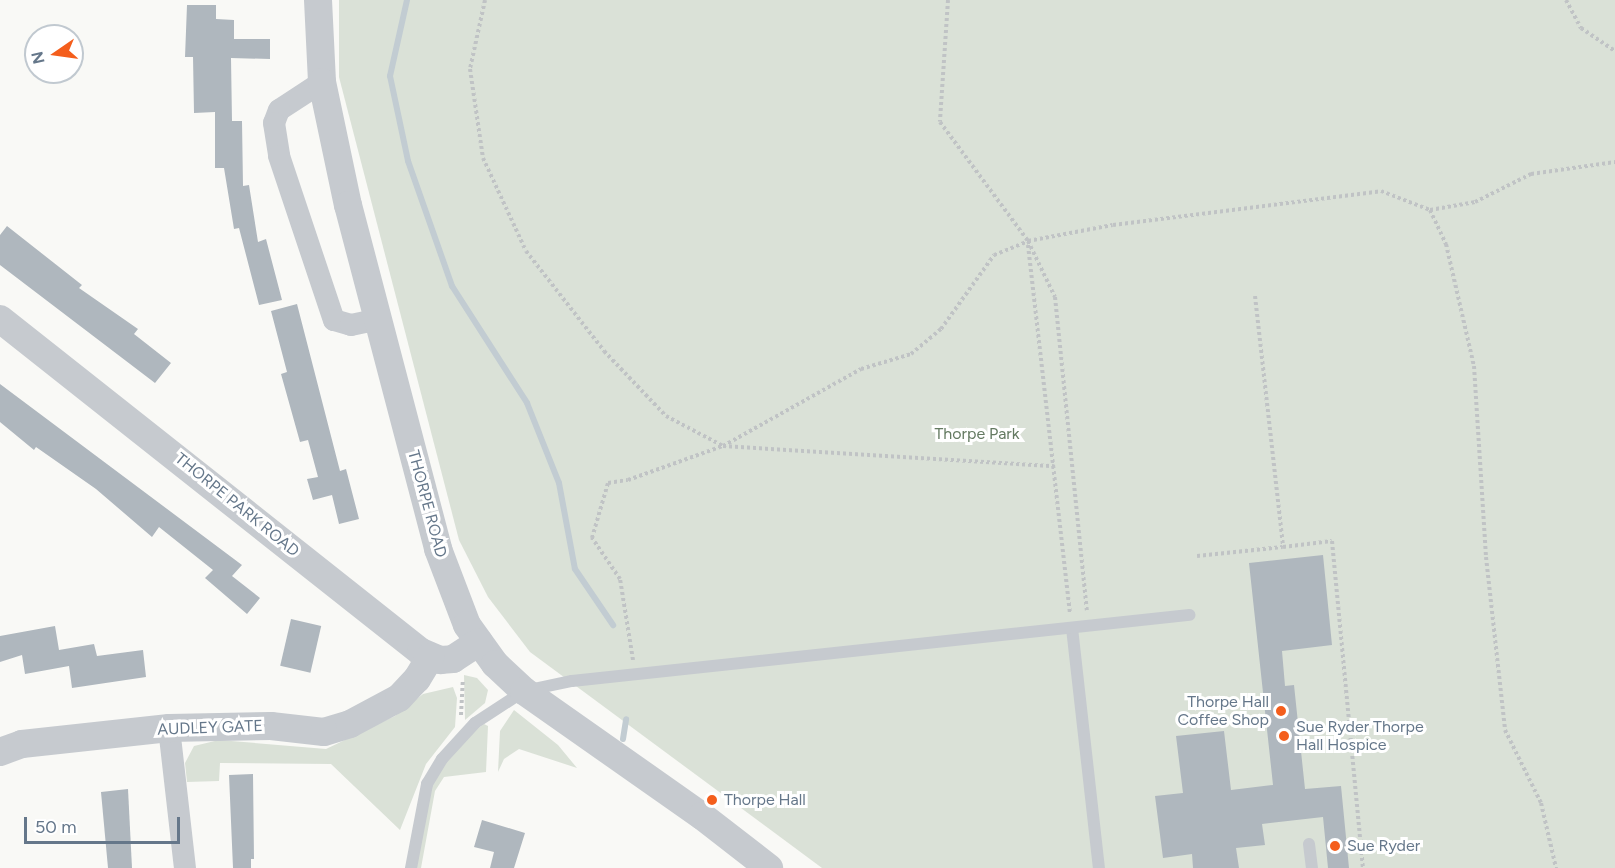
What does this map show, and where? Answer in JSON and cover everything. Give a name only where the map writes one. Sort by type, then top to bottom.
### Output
[{"type":"street","name":"THORPE ROAD","points":[[318,0],[322,82],[379,319],[438,549],[455,601],[479,642],[524,691],[702,816],[769,868]]},
{"type":"street","points":[[322,82],[279,110],[274,123],[279,156],[334,320],[351,325],[379,319]]},
{"type":"street","name":"THORPE PARK ROAD","points":[[0,319],[430,657]]},
{"type":"street","points":[[430,657],[453,659],[479,642]]},
{"type":"street","name":"AUDLEY GATE","points":[[0,752],[22,744],[169,728],[271,726],[324,732],[350,724],[399,698],[417,679],[430,657]]},
{"type":"street","points":[[169,728],[185,868]]},
{"type":"lane","points":[[411,868],[427,784],[460,737],[524,691],[635,675],[1189,615]]},
{"type":"lane","points":[[1072,628],[1099,868]]},
{"type":"lane","points":[[1309,844],[1312,868]]},
{"type":"path","points":[[485,0],[470,69],[483,158],[526,251],[604,351],[666,416],[723,446],[1054,466]]},
{"type":"path","points":[[948,0],[940,122],[1028,241],[1055,297],[1089,626]]},
{"type":"path","points":[[1566,0],[1581,28],[1615,51]]},
{"type":"path","points":[[635,675],[620,579],[592,538],[608,483],[628,480],[723,446],[861,369],[911,354],[941,329],[994,255],[1028,241],[1113,225],[1381,191],[1430,210],[1475,202],[1532,174],[1615,162]]},
{"type":"path","points":[[1430,210],[1446,244],[1474,366],[1486,557],[1505,730],[1541,803],[1556,868]]},
{"type":"path","points":[[1028,241],[1072,628]]},
{"type":"path","points":[[1255,296],[1283,547]]},
{"type":"path","points":[[1197,556],[1332,541],[1363,868]]},
{"type":"path","points":[[460,737],[463,680]]},
{"type":"green space","name":"Thorpe Park","points":[[339,0],[1615,0],[1615,868],[822,868],[530,652],[488,597],[459,540],[339,77]]},
{"type":"green space","points":[[464,675],[477,678],[488,690],[485,703],[465,720]]},
{"type":"green space","points":[[453,687],[457,698],[455,727],[426,764],[400,830],[331,764],[220,763],[219,781],[187,782],[185,763],[194,746],[219,740],[326,749],[395,716],[423,694]]},
{"type":"green space","points":[[514,710],[558,745],[577,768],[519,749],[504,759],[498,772],[500,731]]},
{"type":"green space","points":[[484,724],[488,726],[486,772],[444,777],[435,791],[421,868],[416,868],[429,792],[443,764],[463,739]]},
{"type":"building","points":[[187,5],[216,5],[216,19],[234,20],[234,39],[270,39],[270,59],[231,58],[232,121],[242,121],[243,186],[249,185],[258,242],[266,239],[282,300],[259,305],[239,228],[234,229],[224,168],[215,168],[215,112],[194,113],[193,57],[185,57]]},
{"type":"building","points":[[7,226],[82,285],[79,288],[138,329],[134,334],[171,363],[155,383],[0,265],[0,235]]},
{"type":"building","points":[[297,304],[340,471],[346,469],[359,519],[339,524],[332,495],[313,500],[307,479],[318,477],[308,440],[300,442],[281,374],[287,372],[271,311]]},
{"type":"building","points":[[0,384],[242,565],[232,576],[260,598],[247,614],[205,578],[213,570],[159,527],[152,537],[96,489],[36,447],[34,450],[0,422]]},
{"type":"building","points":[[1323,555],[1332,645],[1282,651],[1285,686],[1294,685],[1305,789],[1341,786],[1349,868],[1328,868],[1323,817],[1262,824],[1265,845],[1236,848],[1239,868],[1193,868],[1192,854],[1163,858],[1155,796],[1183,793],[1176,736],[1224,731],[1231,790],[1273,785],[1249,563]]},
{"type":"building","points":[[291,619],[321,626],[310,673],[280,666]]},
{"type":"building","points":[[55,626],[59,650],[94,644],[97,656],[143,650],[146,677],[72,688],[69,666],[25,674],[22,655],[0,662],[0,636]]},
{"type":"building","points":[[253,774],[254,859],[251,859],[251,868],[233,868],[229,775]]},
{"type":"building","points":[[128,789],[132,868],[108,868],[101,792]]},
{"type":"building","points":[[482,820],[525,833],[514,868],[490,868],[494,852],[474,847]]},
{"type":"waterway","points":[[407,0],[390,76],[408,161],[452,286],[527,403],[559,483],[575,569],[613,625]]},
{"type":"waterway","points":[[623,739],[626,719]]},
{"type":"place","name":"Thorpe Hall Coffee Shop","points":[[1281,711]]},
{"type":"place","name":"Sue Ryder Thorpe Hall Hospice","points":[[1284,736]]},
{"type":"place","name":"Thorpe Hall","points":[[712,800]]},
{"type":"place","name":"Sue Ryder","points":[[1335,846]]}]
